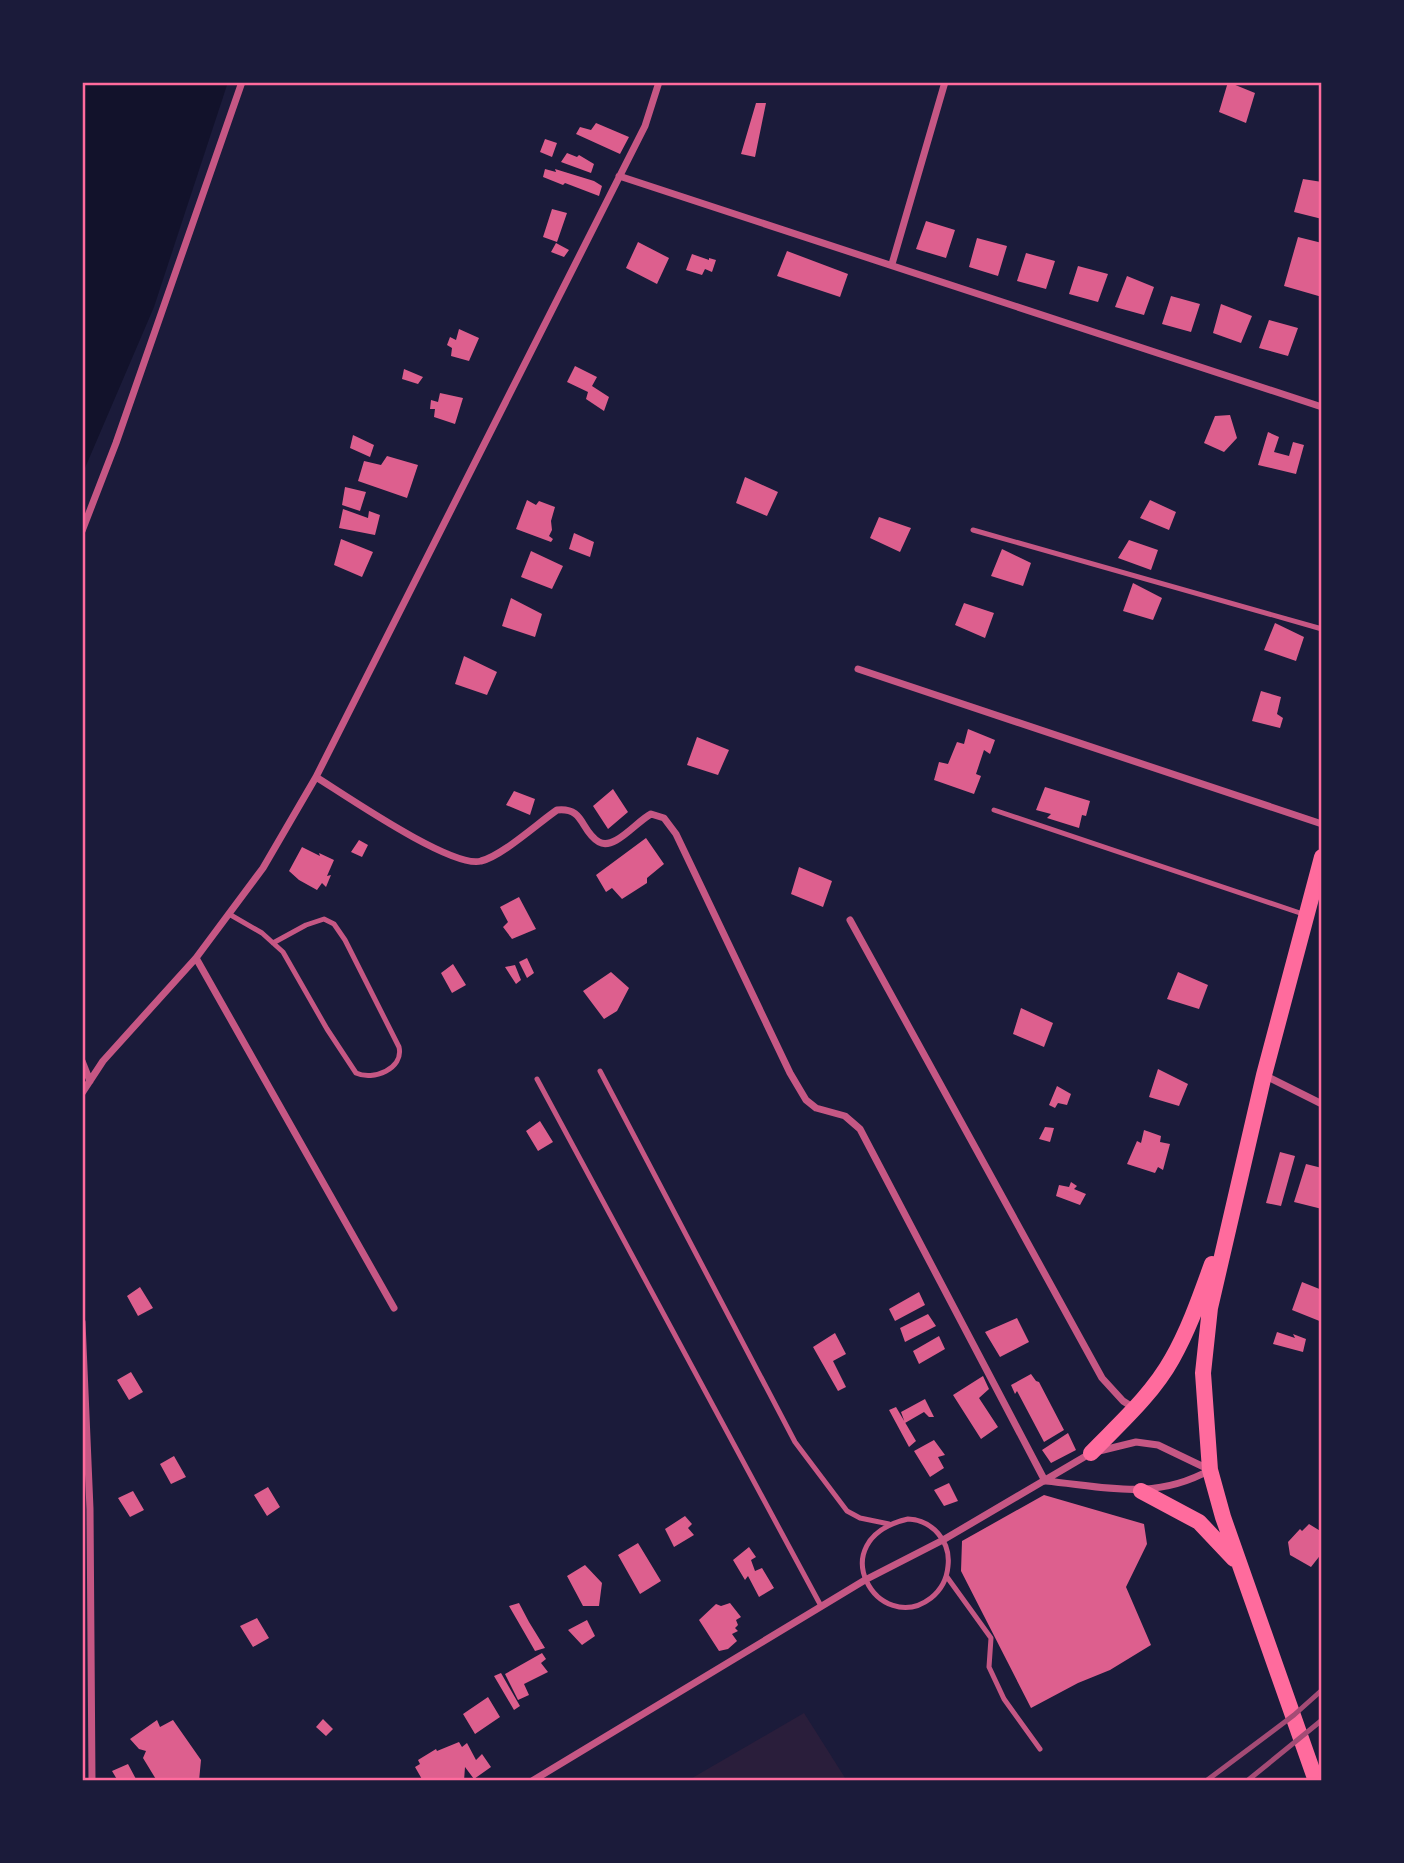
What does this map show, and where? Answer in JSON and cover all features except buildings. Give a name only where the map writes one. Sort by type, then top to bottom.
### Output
[{"type":"main road","points":[[1316,1781],[1239,1565],[1210,1470],[1203,1373],[1210,1308],[1264,1075],[1322,858]]},
{"type":"main road","points":[[1091,1453],[1135,1408],[1171,1361],[1194,1315],[1241,1180]]},
{"type":"main road","points":[[1141,1491],[1199,1522],[1239,1565]]},
{"type":"street","points":[[82,531],[116,443],[243,82]]},
{"type":"street","points":[[82,1093],[103,1061],[196,958],[229,914],[263,868],[316,777],[645,126],[659,82]]},
{"type":"street","points":[[892,264],[945,82]]},
{"type":"street","points":[[619,176],[1322,407]]},
{"type":"street","points":[[859,669],[1322,824]]},
{"type":"street","points":[[316,777],[376,815],[462,861],[481,862],[501,851],[556,810],[567,809],[576,813],[591,834],[599,842],[606,844],[612,843],[651,814],[664,818],[676,834],[790,1073],[806,1100],[816,1108],[845,1116],[860,1129],[1045,1481]]},
{"type":"street","points":[[850,920],[1102,1378],[1123,1401],[1135,1408]]},
{"type":"street","points":[[196,958],[394,1308]]},
{"type":"street","points":[[82,1061],[90,1080]]},
{"type":"street","points":[[1264,1075],[1322,1104]]},
{"type":"street","points":[[82,1322],[90,1509],[92,1781]]},
{"type":"street","points":[[532,1781],[865,1580],[943,1540],[1091,1453],[1136,1442],[1158,1445],[1210,1470]]},
{"type":"street","points":[[1045,1481],[1141,1491],[1175,1486],[1210,1470]]},
{"type":"lane","points":[[973,530],[1322,629]]},
{"type":"lane","points":[[994,810],[1306,915]]},
{"type":"lane","points":[[229,914],[262,933],[272,943],[283,952],[327,1030],[356,1073],[362,1076],[374,1075],[398,1063],[401,1057],[399,1047],[340,929],[324,919],[272,943]]},
{"type":"lane","points":[[600,1072],[795,1442],[847,1511],[860,1518],[889,1524]]},
{"type":"lane","points":[[537,1079],[821,1606]]},
{"type":"lane","points":[[908,1519],[918,1520],[929,1524],[943,1540],[949,1558],[947,1577],[935,1595],[922,1604],[908,1609],[893,1606],[878,1596],[865,1580],[862,1561],[864,1549],[872,1537],[889,1524],[908,1519]]},
{"type":"lane","points":[[947,1577],[991,1638],[989,1667],[1004,1699],[1040,1749]]},
{"type":"shaded area","points":[[83,82],[228,82],[154,307],[82,475]]},
{"type":"shaded area","points":[[804,1713],[847,1781],[687,1781]]},
{"type":"railway","points":[[1206,1781],[1294,1715],[1322,1690]]},
{"type":"railway","points":[[1247,1781],[1322,1720]]}]
